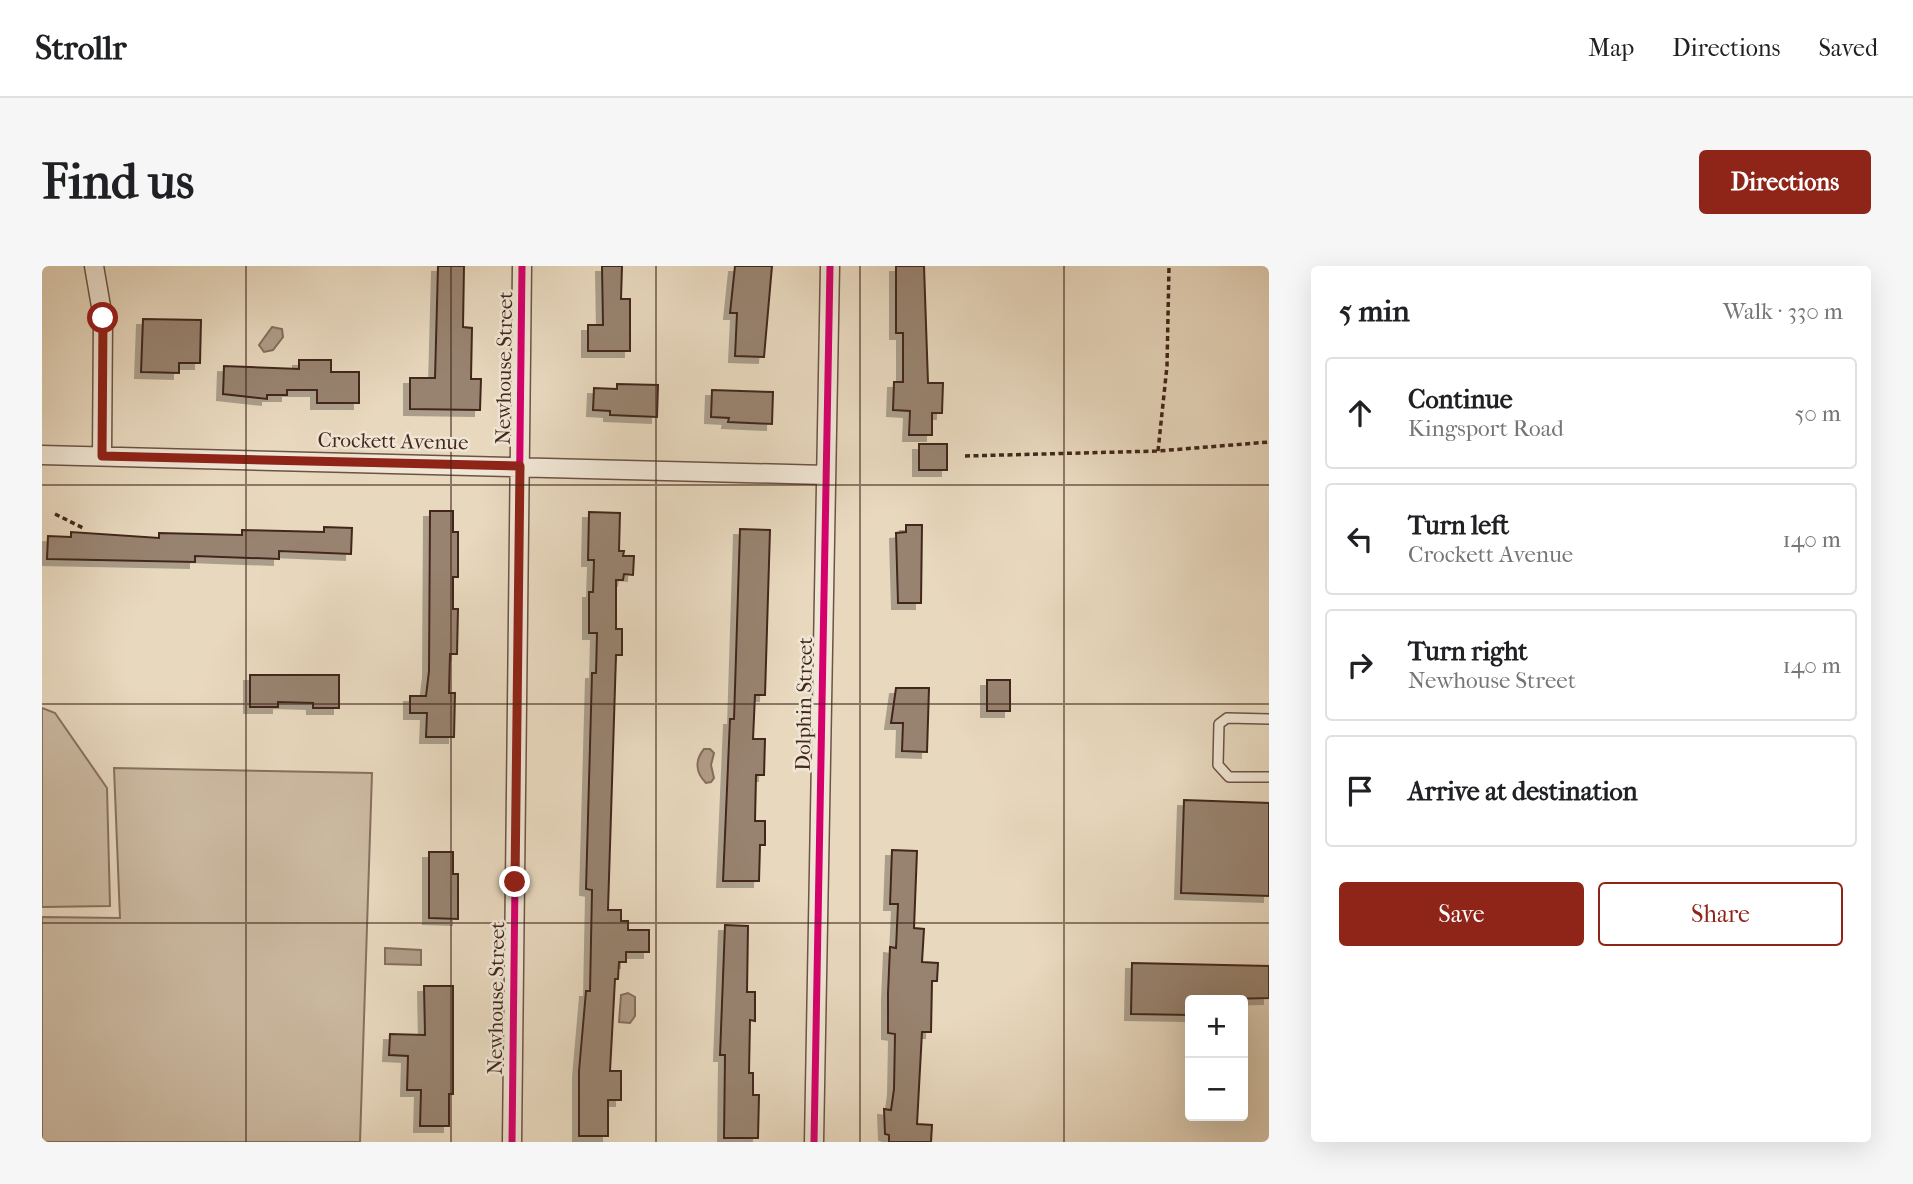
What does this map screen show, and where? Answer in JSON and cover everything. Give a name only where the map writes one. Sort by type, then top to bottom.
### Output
[{"type":"street","points":[[94,266],[103,318],[102,456]]},
{"type":"street","name":"Newhouse Street","points":[[512,1142],[522,266]]},
{"type":"street","name":"Dolphin Street","points":[[814,1142],[830,266]]},
{"type":"street","name":"Crockett Avenue","points":[[42,455],[826,475]]},
{"type":"lane","points":[[1269,719],[1227,718],[1219,724],[1218,765],[1229,777],[1269,777]]},
{"type":"path","points":[[1158,451],[1167,366],[1169,266]]},
{"type":"path","points":[[965,456],[1158,451],[1269,442]]},
{"type":"path","points":[[55,514],[85,529]]},
{"type":"shaded area","points":[[272,327],[282,329],[283,337],[273,350],[264,352],[259,345]]},
{"type":"shaded area","points":[[42,708],[55,713],[107,788],[110,906],[42,907]]},
{"type":"shaded area","points":[[704,749],[710,749],[714,753],[711,765],[714,778],[706,783],[698,766]]},
{"type":"shaded area","points":[[114,768],[372,773],[360,1142],[42,1142],[42,917],[120,918]]},
{"type":"shaded area","points":[[385,948],[421,950],[421,965],[385,964]]},
{"type":"shaded area","points":[[628,993],[635,997],[635,1016],[630,1023],[619,1022],[621,995]]},
{"type":"building","points":[[438,266],[464,266],[463,327],[472,328],[471,379],[481,379],[480,410],[410,409],[410,378],[435,378]]},
{"type":"building","points":[[602,266],[622,266],[621,299],[630,299],[630,351],[588,351],[588,325],[603,325]]},
{"type":"building","points":[[735,266],[772,266],[764,357],[735,356],[737,313],[730,313]]},
{"type":"building","points":[[896,266],[924,266],[928,383],[943,383],[942,413],[932,413],[932,435],[909,435],[910,411],[893,410],[894,382],[903,382],[903,333],[896,333]]},
{"type":"building","points":[[143,319],[201,320],[200,363],[179,363],[179,373],[141,372]]},
{"type":"building","points":[[299,360],[331,360],[331,372],[359,372],[359,403],[317,403],[317,390],[287,390],[287,395],[267,395],[267,399],[223,394],[224,366],[299,369]]},
{"type":"building","points":[[617,384],[658,385],[657,417],[610,415],[610,411],[593,410],[594,388],[617,389]]},
{"type":"building","points":[[712,390],[773,392],[772,424],[728,422],[729,418],[711,417]]},
{"type":"building","points":[[919,444],[947,444],[947,470],[919,470]]},
{"type":"building","points":[[430,511],[453,511],[453,532],[458,532],[458,577],[453,577],[453,609],[458,609],[457,654],[450,654],[449,693],[455,693],[454,737],[426,737],[427,713],[410,713],[410,696],[426,696],[429,671]]},
{"type":"building","points":[[589,512],[620,513],[619,551],[624,551],[623,556],[634,556],[633,575],[624,574],[623,580],[616,580],[616,629],[622,629],[622,655],[616,655],[608,910],[621,910],[621,921],[628,921],[628,930],[649,930],[649,952],[626,952],[626,962],[619,962],[618,979],[615,979],[610,1071],[621,1071],[621,1100],[608,1100],[608,1136],[579,1136],[579,1071],[586,991],[590,991],[592,890],[586,889],[592,673],[596,673],[597,633],[589,633],[589,592],[593,592],[594,560],[588,560]]},
{"type":"building","points":[[906,525],[922,525],[921,603],[898,603],[896,533],[906,532]]},
{"type":"building","points":[[324,527],[352,528],[351,554],[279,551],[279,559],[195,556],[195,562],[47,559],[48,536],[71,537],[71,532],[159,538],[159,533],[242,535],[242,530],[324,532]]},
{"type":"building","points":[[740,529],[770,530],[765,695],[755,695],[753,739],[765,739],[764,775],[756,775],[755,821],[765,821],[765,845],[760,845],[759,881],[723,881],[730,719],[734,719]]},
{"type":"building","points":[[250,675],[339,675],[339,708],[313,708],[313,703],[278,702],[278,707],[250,707]]},
{"type":"building","points":[[987,680],[1010,680],[1010,711],[987,711]]},
{"type":"building","points":[[896,688],[929,688],[927,752],[902,751],[903,723],[891,723]]},
{"type":"building","points":[[1184,800],[1269,803],[1269,896],[1181,893]]},
{"type":"building","points":[[892,850],[917,851],[914,928],[924,929],[922,962],[938,963],[937,981],[932,981],[931,1032],[922,1032],[917,1124],[932,1125],[931,1142],[889,1142],[889,1135],[885,1134],[884,1109],[891,1110],[894,1089],[895,1034],[888,1033],[888,993],[890,947],[896,948],[898,904],[890,904]]},
{"type":"building","points":[[429,852],[453,852],[453,874],[458,874],[458,919],[429,918]]},
{"type":"building","points":[[725,925],[748,926],[747,992],[755,992],[755,1021],[750,1020],[749,1073],[753,1073],[753,1095],[759,1095],[758,1138],[724,1138],[725,1055],[720,1055]]},
{"type":"building","points":[[1132,963],[1269,966],[1269,998],[1248,999],[1248,995],[1185,995],[1185,1015],[1131,1014]]},
{"type":"building","points":[[424,986],[453,986],[453,1094],[449,1094],[449,1126],[420,1126],[421,1090],[407,1090],[408,1056],[389,1055],[390,1034],[425,1035]]},
{"type":"cycle path","points":[[512,1142],[522,266]]},
{"type":"cycle path","points":[[814,1142],[830,266]]},
{"type":"route","points":[[103,318],[102,456],[520,466],[515,882]]}]
